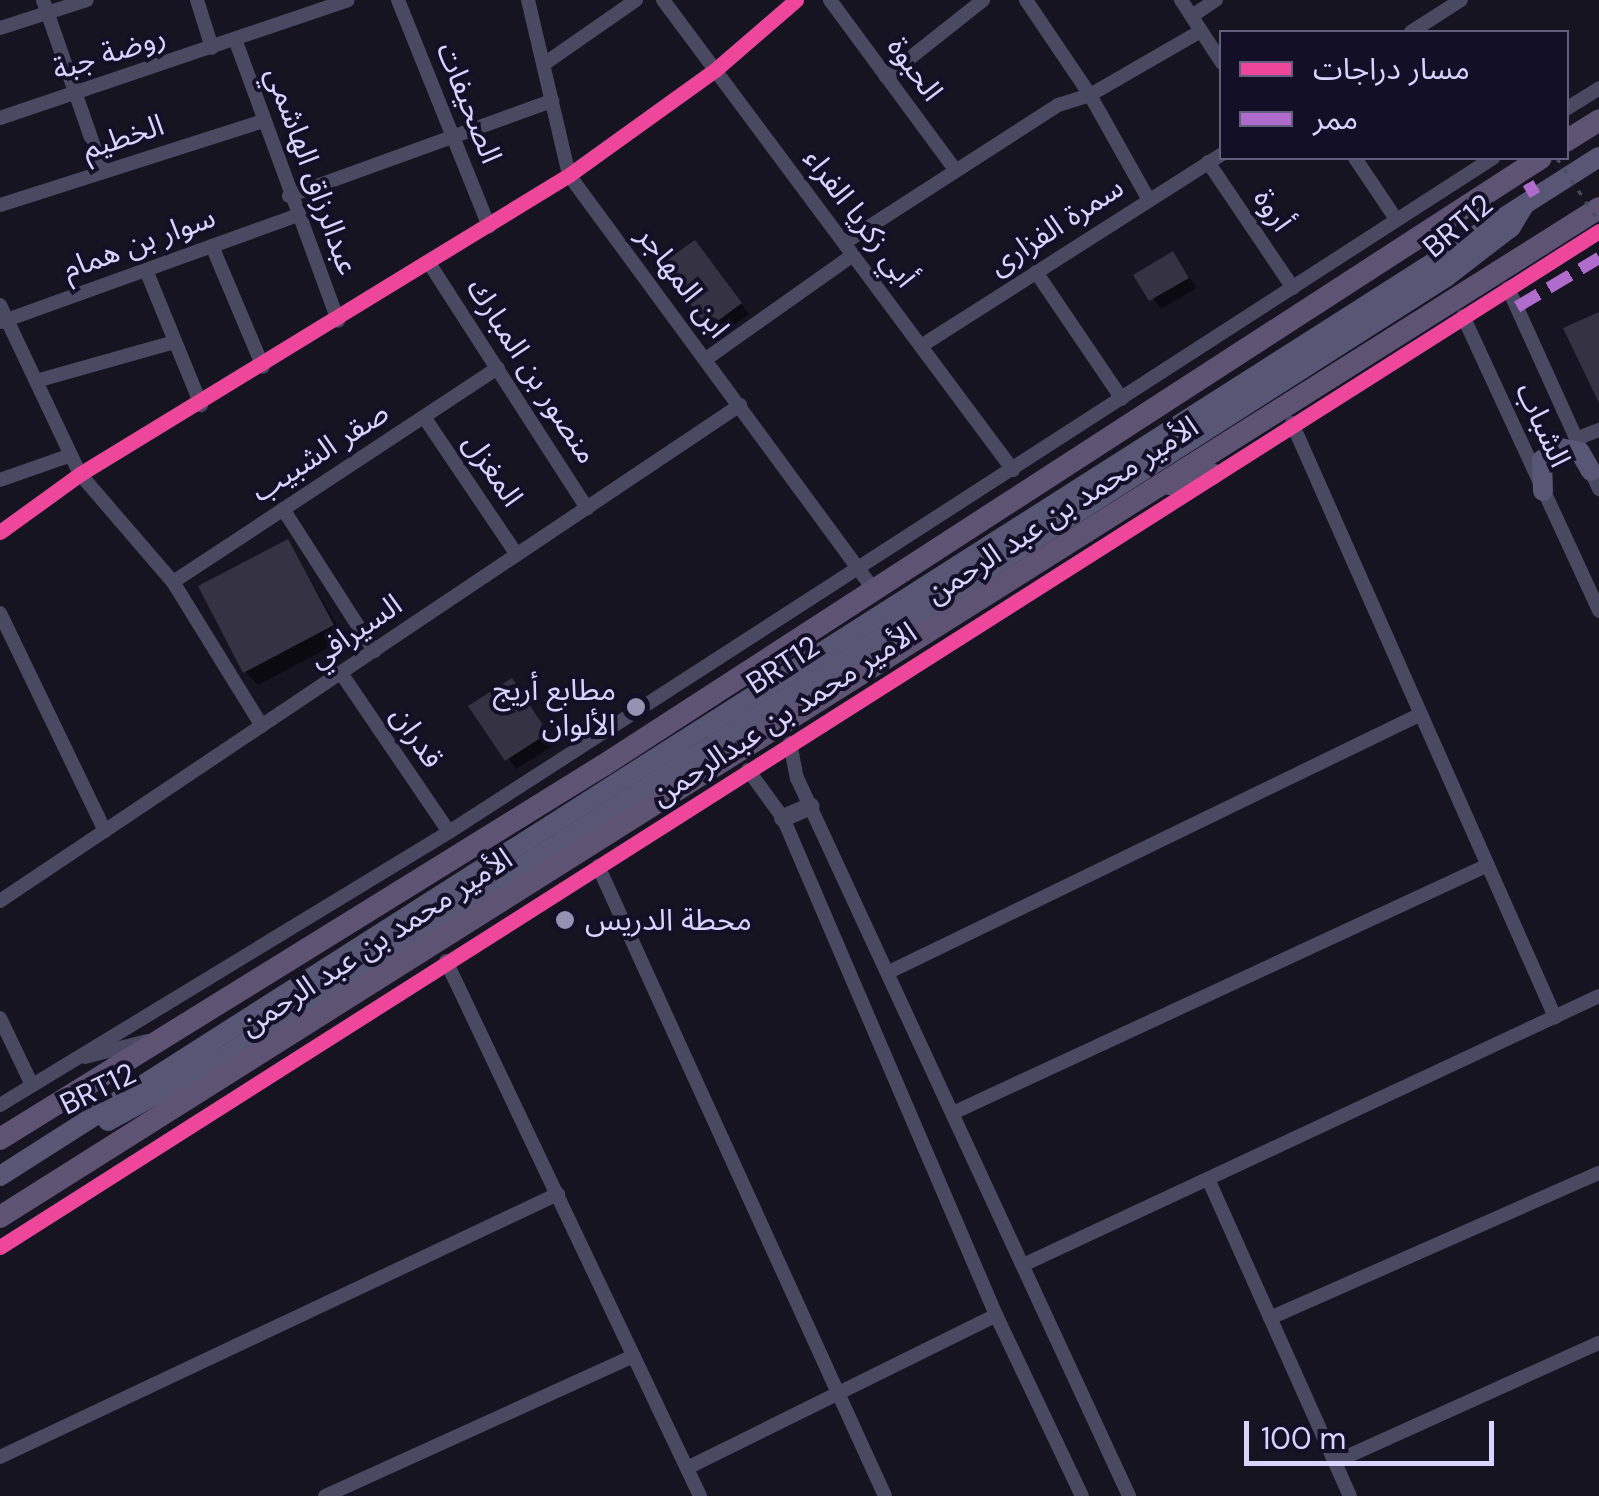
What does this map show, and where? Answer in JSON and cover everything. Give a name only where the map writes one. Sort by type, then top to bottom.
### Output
[{"type":"main road","points":[[1569,139],[1599,120]]},
{"type":"main road","name":"BRT12","points":[[0,1176],[1599,157]]},
{"type":"main road","name":"الأمير محمد بن عبد الرحمن","points":[[0,1139],[874,590],[1538,160]]},
{"type":"main road","name":"الأمير محمد بن عبد الرحمن","points":[[0,1218],[956,625],[1146,490],[1599,208]]},
{"type":"main road","points":[[1543,491],[1539,470],[1550,452],[1580,452],[1595,480]]},
{"type":"main road","points":[[1146,490],[1212,474]]},
{"type":"street","points":[[0,28],[44,7],[87,0]]},
{"type":"street","points":[[197,0],[212,48]]},
{"type":"street","name":"روضة جبة","points":[[0,118],[348,0]]},
{"type":"street","name":"الصحيفات","points":[[398,0],[490,226]]},
{"type":"street","name":"ابن المهاجر","points":[[528,0],[570,176],[874,590]]},
{"type":"street","points":[[544,64],[636,0]]},
{"type":"street","name":"أبي زكريا الفراء","points":[[662,0],[1013,470]]},
{"type":"street","points":[[0,532],[80,474],[200,406],[570,176],[715,70],[796,0]]},
{"type":"street","name":"الحبوة","points":[[830,0],[956,171]]},
{"type":"street","points":[[886,77],[983,0]]},
{"type":"street","points":[[1026,0],[1090,94],[1148,200]]},
{"type":"street","points":[[1182,0],[1219,57]]},
{"type":"street","points":[[1192,16],[1216,0]]},
{"type":"street","points":[[1413,30],[1462,0]]},
{"type":"street","points":[[44,7],[103,172]]},
{"type":"street","points":[[706,359],[956,171],[1058,105],[1090,94],[1201,30]]},
{"type":"street","name":"عبدالرزاق الهاشمي","points":[[235,40],[296,216],[338,321]]},
{"type":"street","points":[[1569,107],[1599,88]]},
{"type":"street","points":[[289,196],[552,101]]},
{"type":"street","name":"الخطيم","points":[[0,206],[264,122]]},
{"type":"street","name":"سمرة الفزارى","points":[[921,346],[1219,156]]},
{"type":"street","points":[[1356,160],[1396,219]]},
{"type":"street","points":[[0,1105],[448,832],[1489,160]]},
{"type":"street","name":"أروة","points":[[1208,162],[1292,288]]},
{"type":"street","name":"سوار بن همام","points":[[3,321],[296,216]]},
{"type":"street","name":"الأمير محمد بن عبدالرحمن","points":[[0,1247],[790,743],[956,625],[1212,474],[1599,231]]},
{"type":"street","points":[[212,246],[263,367]]},
{"type":"street","name":"منصور بن المبارك","points":[[430,263],[587,508]]},
{"type":"street","points":[[146,270],[200,406]]},
{"type":"street","points":[[1036,272],[1122,399]]},
{"type":"street","name":"الشباب","points":[[1508,288],[1595,480]]},
{"type":"street","points":[[0,305],[3,321],[80,474],[173,582],[262,726]]},
{"type":"street","name":"الشباب","points":[[1463,316],[1599,611]]},
{"type":"street","points":[[36,382],[175,342]]},
{"type":"street","name":"صقر الشبيب","points":[[173,582],[498,368]]},
{"type":"street","name":"السيرافي","points":[[0,902],[740,406]]},
{"type":"street","name":"المغزل","points":[[424,417],[518,555]]},
{"type":"street","points":[[1292,423],[1555,1016]]},
{"type":"street","points":[[1578,438],[1599,430]]},
{"type":"street","points":[[2,474],[71,455]]},
{"type":"street","points":[[283,510],[374,651]]},
{"type":"street","points":[[0,613],[105,831]]},
{"type":"street","name":"قدران","points":[[340,674],[448,832]]},
{"type":"street","points":[[889,972],[1421,714]]},
{"type":"street","points":[[790,743],[811,806],[1128,1496]]},
{"type":"street","points":[[748,770],[783,818],[996,1314],[1082,1496]]},
{"type":"street","points":[[783,818],[811,806]]},
{"type":"street","points":[[954,1112],[1488,865]]},
{"type":"street","points":[[598,866],[885,1496]]},
{"type":"street","points":[[446,961],[700,1496]]},
{"type":"street","points":[[1023,1265],[1599,996]]},
{"type":"street","points":[[0,1018],[32,1085]]},
{"type":"street","points":[[60,1066],[162,1038]]},
{"type":"street","points":[[1270,1318],[1599,1173]]},
{"type":"street","points":[[1209,1181],[1350,1496]]},
{"type":"street","points":[[26,1230],[54,1183]]},
{"type":"street","points":[[0,1457],[558,1194]]},
{"type":"street","points":[[686,1468],[840,1396],[996,1314]]},
{"type":"street","points":[[1335,1462],[1599,1343]]},
{"type":"street","points":[[324,1496],[634,1356]]},
{"type":"path","points":[[1559,160],[1599,221]]},
{"type":"building","points":[[695,240],[742,303],[708,328],[661,264]]},
{"type":"building","points":[[1173,251],[1189,278],[1149,301],[1133,275]]},
{"type":"building","points":[[1599,312],[1599,403],[1563,328]]},
{"type":"building","points":[[288,539],[334,625],[243,673],[198,586]]},
{"type":"building","points":[[512,678],[548,733],[505,761],[468,706]]},
{"type":"marked path","points":[[1528,183],[1535,195]]},
{"type":"marked path","points":[[1517,307],[1599,258]]},
{"type":"cycle path","points":[[0,532],[80,474],[569,175],[715,70],[796,0]]},
{"type":"cycle path","points":[[0,1247],[1599,231]]},
{"type":"place","name":"مطابع أريج الألوان","points":[[636,707]]},
{"type":"place","name":"محطة الدريس","points":[[565,920]]}]
